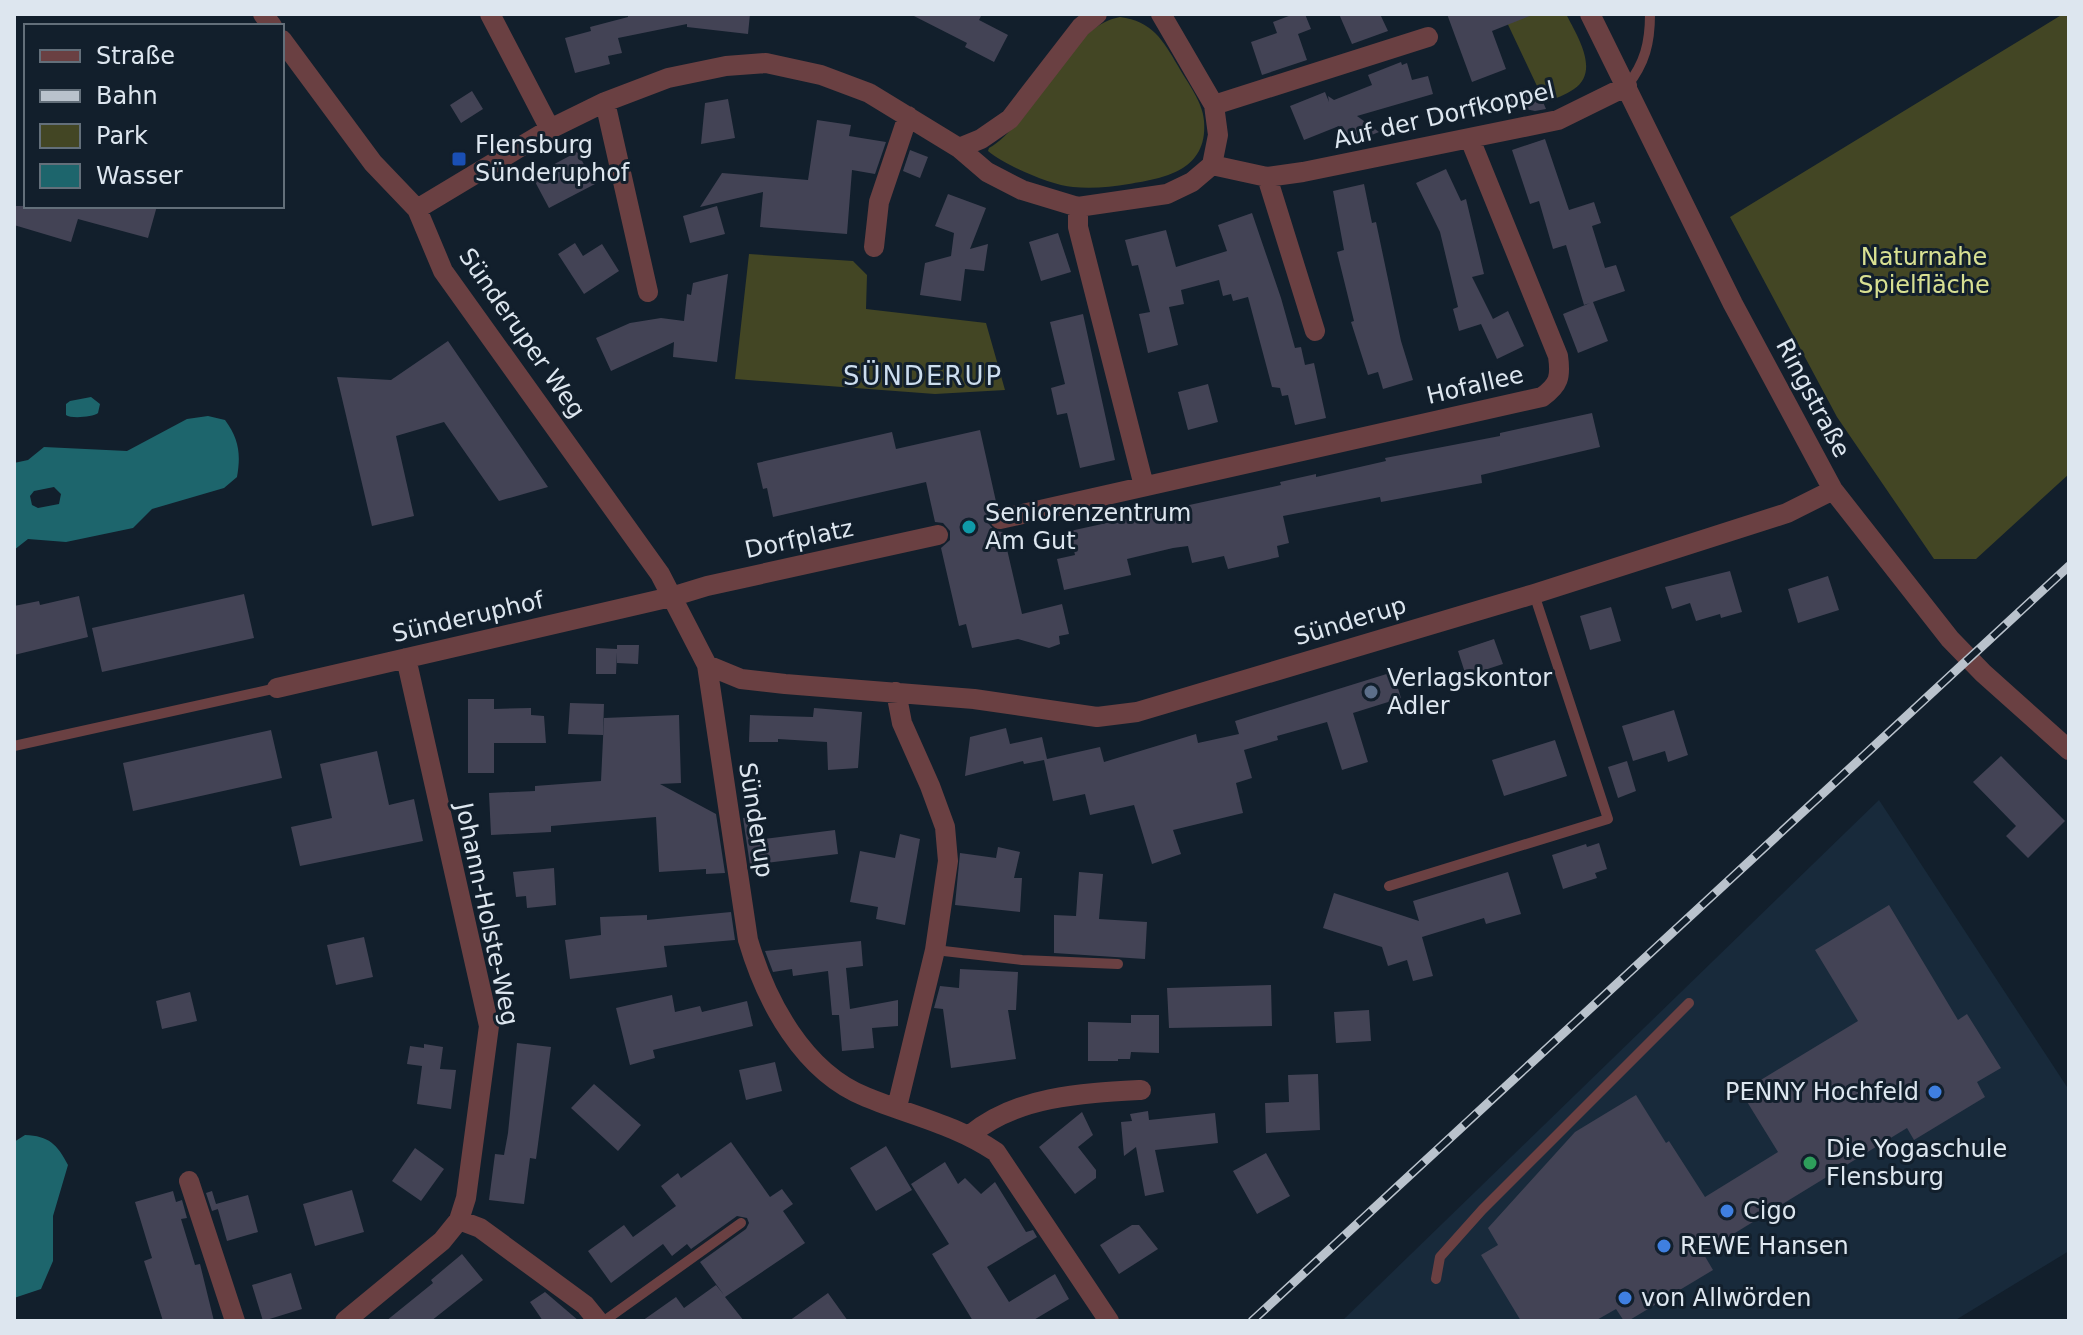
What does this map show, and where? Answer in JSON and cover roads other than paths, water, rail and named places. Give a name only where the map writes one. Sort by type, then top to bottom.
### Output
[{"type":"street","points":[[490,14],[550,129]]},
{"type":"street","points":[[959,148],[981,139],[1010,119],[1081,27],[1097,14]]},
{"type":"street","points":[[417,209],[550,129],[605,102],[668,78],[726,66],[766,63],[821,75],[857,88],[959,148],[987,172],[1022,190],[1078,207],[1167,194],[1192,182],[1212,165],[1218,135],[1214,105],[1161,14]]},
{"type":"street","name":"Ringstraße","points":[[1590,14],[1733,304],[1833,490],[1950,639],[2069,750]]},
{"type":"street","points":[[1214,105],[1428,37]]},
{"type":"street","name":"Sünderuper Weg","points":[[284,43],[373,163],[417,209],[443,271],[660,574],[707,665]]},
{"type":"street","name":"Auf der Dorfkoppel","points":[[1212,165],[1267,177],[1303,172],[1558,120],[1627,86]]},
{"type":"street","points":[[605,102],[648,292]]},
{"type":"street","points":[[874,247],[879,202],[908,116]]},
{"type":"street","name":"Hofallee","points":[[1000,519],[1542,397],[1556,387],[1561,374],[1558,356],[1470,139]]},
{"type":"street","points":[[1267,177],[1315,331]]},
{"type":"street","points":[[1078,207],[1078,227],[1144,486]]},
{"type":"street","name":"Sünderup","points":[[707,665],[741,679],[974,699],[1097,717],[1137,712],[1534,594],[1787,513],[1833,490]]},
{"type":"street","name":"Dorfplatz","points":[[671,597],[707,586],[938,535]]},
{"type":"street","name":"Sünderuphof","points":[[277,688],[671,597]]},
{"type":"street","name":"Johann-Holste-Weg","points":[[345,1321],[442,1241],[459,1220],[466,1198],[489,1026],[406,658]]},
{"type":"street","name":"Sünderup","points":[[707,665],[748,940],[760,978],[785,1024],[811,1057],[843,1085],[865,1097],[970,1135],[996,1152],[1109,1321]]},
{"type":"street","points":[[896,692],[902,723],[945,827],[948,861],[935,950],[897,1107]]},
{"type":"street","points":[[970,1135],[987,1121],[1050,1099],[1083,1093],[1141,1090]]},
{"type":"street","points":[[189,1181],[235,1321]]},
{"type":"street","points":[[459,1220],[480,1228],[585,1305],[601,1321]]},
{"type":"lane","points":[[1627,86],[1644,61],[1650,39],[1650,14]]},
{"type":"lane","points":[[1389,886],[1608,819],[1534,594]]},
{"type":"lane","points":[[14,746],[277,688]]},
{"type":"lane","points":[[935,950],[1022,960],[1118,964]]},
{"type":"lane","points":[[1436,1279],[1440,1257],[1482,1210],[1689,1003]]},
{"type":"lane","points":[[601,1321],[741,1223]]},
{"type":"water","points":[[91,397],[100,404],[98,413],[82,417],[66,415],[66,404],[70,401]]},
{"type":"water","points":[[208,416],[225,420],[233,434],[239,454],[237,477],[224,488],[152,509],[133,528],[66,542],[28,539],[14,550],[14,463],[28,460],[44,447],[127,451],[187,419]],"holes":[[[54,487],[61,494],[59,504],[38,508],[32,505],[30,496],[34,491]]]},
{"type":"water","points":[[25,1135],[51,1142],[68,1165],[53,1216],[53,1261],[41,1289],[14,1298],[14,1142]]},
{"type":"railway","points":[[1252,1321],[2069,566]]},
{"type":"place","name":"Flensburg Sünderuphof","points":[[459,159]]},
{"type":"place","name":"Seniorenzentrum Am Gut","points":[[969,527]]},
{"type":"place","name":"Verlagskontor Adler","points":[[1371,692]]},
{"type":"place","name":"PENNY Hochfeld","points":[[1935,1092]]},
{"type":"place","name":"Die Yogaschule Flensburg","points":[[1810,1163]]},
{"type":"place","name":"Cigo","points":[[1727,1211]]},
{"type":"place","name":"REWE Hansen","points":[[1664,1246]]},
{"type":"place","name":"von Allwörden","points":[[1625,1298]]},
{"type":"district","name":"SÜNDERUP","points":[[923,376]]},
{"type":"park label","name":"Naturnahe Spielfläche","points":[[1924,271]]}]
